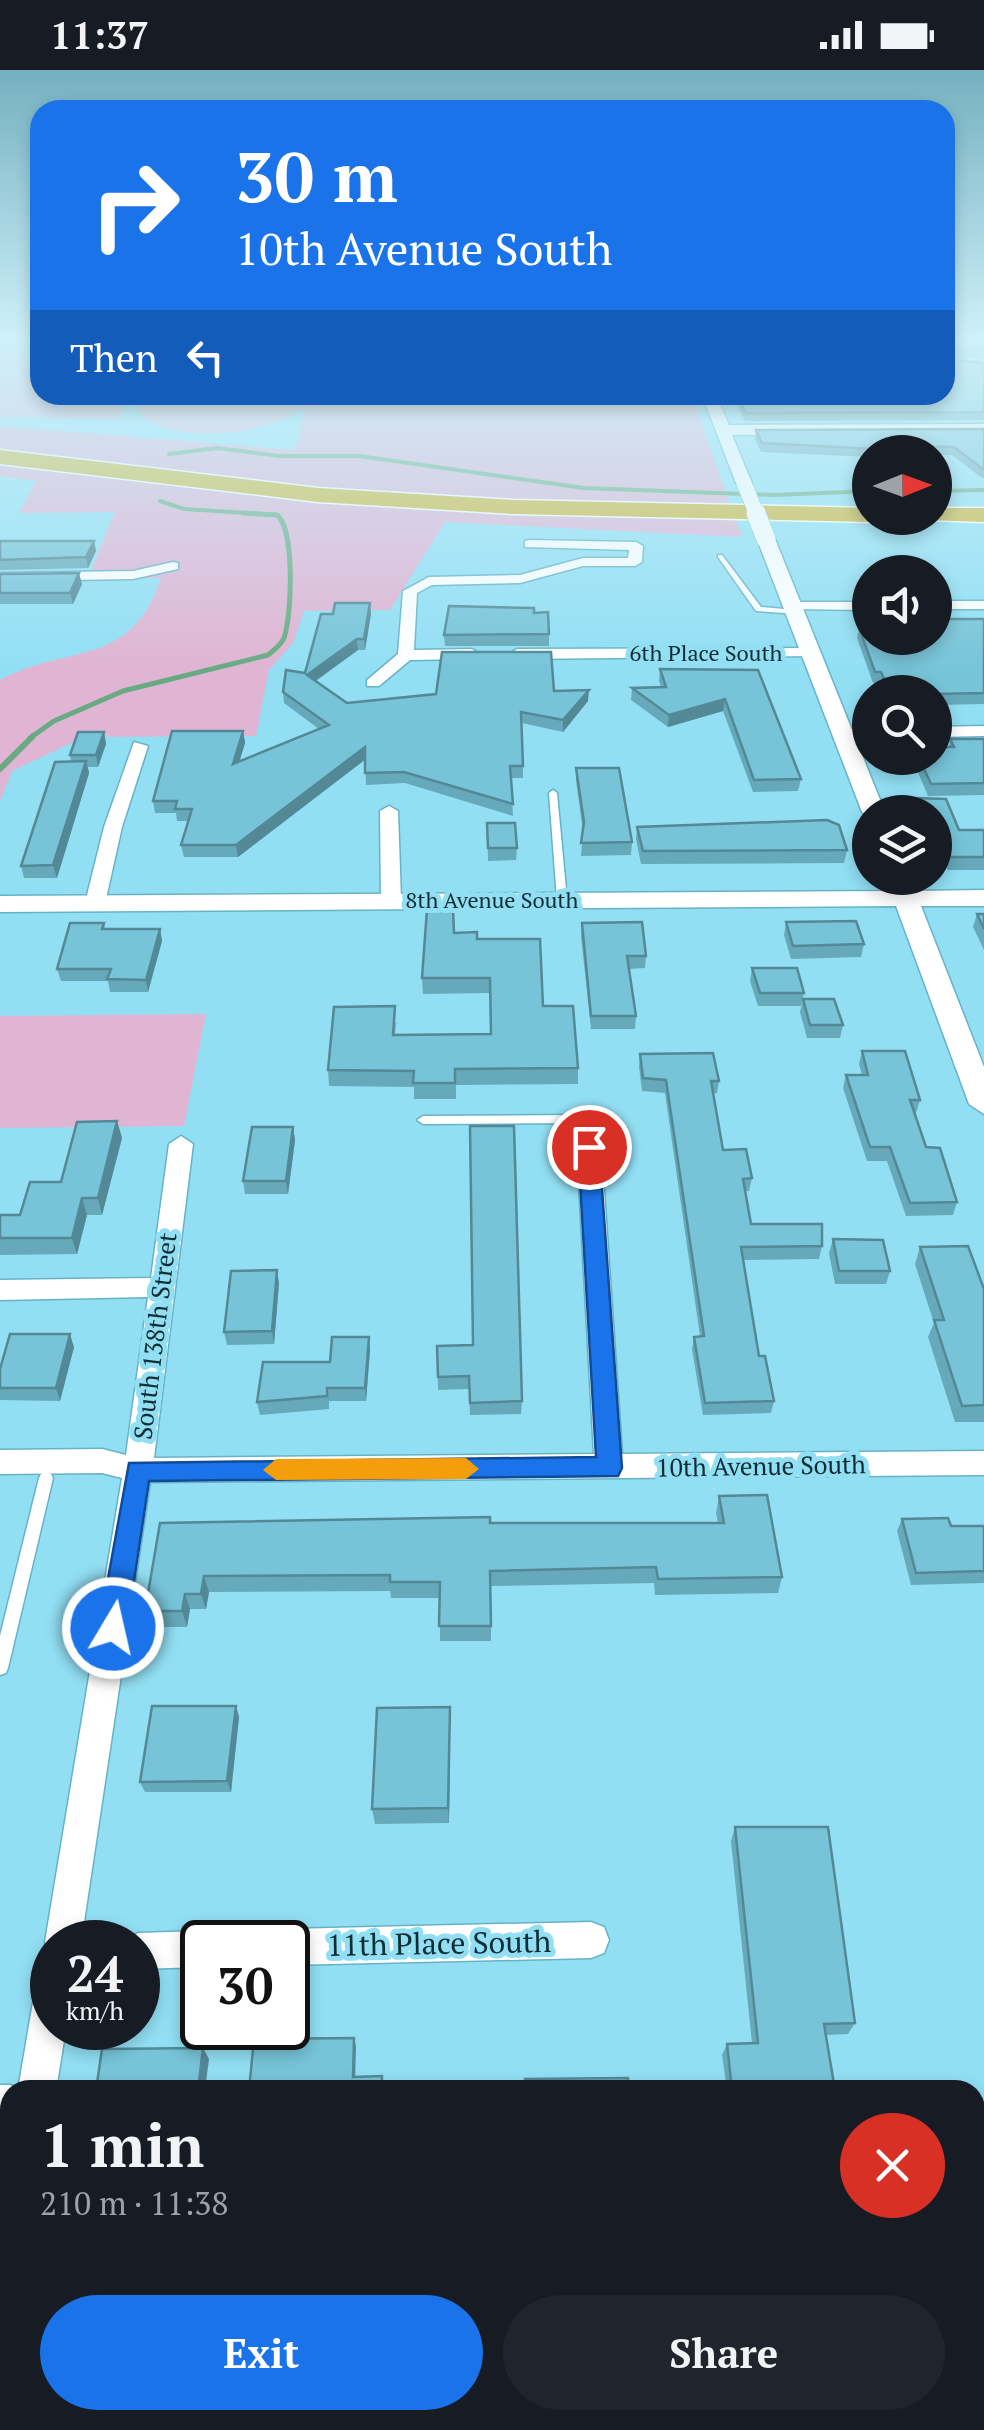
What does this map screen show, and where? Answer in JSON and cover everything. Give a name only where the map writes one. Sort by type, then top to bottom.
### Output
[{"type":"highway","points":[[53,449],[334,482],[530,494],[852,500]]},
{"type":"highway","points":[[0,457],[318,494],[514,507],[852,515]]},
{"type":"highway","points":[[952,500],[984,500]]},
{"type":"highway","points":[[952,515],[984,514]]},
{"type":"street","points":[[731,449],[868,795]]},
{"type":"street","points":[[406,654],[410,590],[429,582],[520,580],[582,562],[634,562],[636,546],[530,544]]},
{"type":"street","points":[[0,576],[134,575],[173,566]]},
{"type":"street","points":[[952,605],[984,605]]},
{"type":"street","points":[[793,609],[852,607]]},
{"type":"street","name":"6th Place South","points":[[503,654],[812,652]]},
{"type":"street","points":[[373,683],[406,654],[484,654]]},
{"type":"street","name":"6th Place South","points":[[600,654],[603,674]]},
{"type":"street","points":[[952,732],[984,731]]},
{"type":"street","points":[[845,734],[852,734]]},
{"type":"street","points":[[95,903],[113,826],[140,746]]},
{"type":"street","points":[[389,811],[391,900]]},
{"type":"street","name":"8th Avenue South","points":[[0,904],[562,900],[852,890]]},
{"type":"street","name":"8th Avenue South","points":[[952,894],[984,898]]},
{"type":"street","points":[[905,895],[984,1104]]},
{"type":"street","name":"South 138th Street","points":[[66,1920],[138,1470],[181,1144]]},
{"type":"street","points":[[589,1147],[609,1468]]},
{"type":"street","points":[[0,1290],[160,1287]]},
{"type":"street","name":"10th Avenue South","points":[[0,1462],[102,1462],[138,1470],[984,1462]]},
{"type":"street","name":"11th Place South","points":[[310,1946],[591,1940]]},
{"type":"street","points":[[38,2080],[43,2050]]},
{"type":"lane","points":[[720,556],[759,609],[793,609]]},
{"type":"lane","points":[[553,793],[562,900]]},
{"type":"lane","points":[[423,1120],[576,1120],[589,1147]]},
{"type":"lane","points":[[1,1662],[46,1478]]},
{"type":"shaded area","points":[[0,449],[711,449],[742,537],[445,522],[390,610],[304,611],[293,643],[269,670],[256,736],[84,737],[12,771],[0,801],[0,680],[114,641],[132,628],[148,607],[161,578],[88,578],[115,512],[19,513],[36,481],[0,476]]},
{"type":"shaded area","points":[[206,1014],[184,1126],[0,1128],[0,1016]]},
{"type":"building","points":[[957,449],[984,449],[984,470]]},
{"type":"building","points":[[0,541],[94,541],[86,557],[0,560]]},
{"type":"building","points":[[79,573],[70,593],[0,593],[0,574]]},
{"type":"building","points":[[335,603],[370,603],[364,639],[357,639],[307,675],[347,703],[436,694],[442,652],[551,652],[554,691],[589,690],[563,720],[521,712],[523,766],[510,766],[513,804],[404,772],[365,773],[365,747],[236,845],[181,845],[192,809],[175,809],[177,801],[153,801],[172,731],[243,731],[233,764],[329,725],[283,692],[286,670],[305,673],[321,614],[333,614]]},
{"type":"building","points":[[449,606],[534,608],[534,613],[548,612],[549,634],[444,635]]},
{"type":"building","points":[[952,619],[984,619],[984,693],[952,694],[952,675],[875,672],[869,655],[952,655]]},
{"type":"building","points":[[660,669],[758,670],[801,779],[754,780],[725,699],[669,715],[632,688],[666,687]]},
{"type":"building","points":[[78,732],[104,732],[96,755],[70,755]]},
{"type":"building","points":[[952,739],[984,739],[984,783],[931,784],[927,775],[952,775]]},
{"type":"building","points":[[86,761],[53,865],[21,866],[55,762]]},
{"type":"building","points":[[576,768],[619,768],[632,842],[581,843],[584,822]]},
{"type":"building","points":[[952,813],[959,830],[984,830],[984,857],[952,857]]},
{"type":"building","points":[[827,820],[839,825],[847,850],[643,851],[637,827]]},
{"type":"building","points":[[487,823],[515,823],[517,848],[488,848]]},
{"type":"building","points":[[453,908],[454,933],[477,932],[477,939],[540,939],[543,1006],[573,1006],[578,1068],[455,1069],[455,1083],[413,1083],[414,1071],[328,1070],[334,1007],[395,1006],[393,1035],[491,1034],[490,978],[422,978],[427,909]]},
{"type":"building","points":[[856,921],[864,944],[793,946],[786,922]]},
{"type":"building","points":[[642,922],[646,956],[627,956],[636,1016],[591,1016],[582,923]]},
{"type":"building","points":[[70,923],[104,923],[102,929],[160,929],[146,980],[107,979],[111,969],[57,969]]},
{"type":"building","points":[[752,968],[797,968],[804,993],[760,993]]},
{"type":"building","points":[[803,999],[834,999],[843,1025],[810,1025]]},
{"type":"building","points":[[862,1051],[905,1051],[920,1100],[910,1100],[926,1147],[940,1148],[957,1202],[910,1203],[890,1147],[870,1147],[846,1075],[868,1075]]},
{"type":"building","points":[[713,1053],[719,1081],[711,1081],[723,1150],[746,1149],[752,1178],[743,1179],[751,1224],[822,1224],[822,1246],[741,1247],[759,1356],[765,1356],[774,1401],[705,1403],[694,1337],[704,1336],[666,1080],[643,1078],[640,1054]]},
{"type":"building","points":[[117,1121],[98,1198],[82,1198],[72,1238],[0,1238],[0,1215],[20,1215],[30,1182],[61,1182],[77,1122]]},
{"type":"building","points":[[470,1126],[514,1126],[522,1401],[470,1403],[469,1376],[438,1377],[437,1346],[473,1345]]},
{"type":"building","points":[[252,1127],[293,1127],[286,1181],[243,1181]]},
{"type":"building","points":[[833,1239],[883,1240],[890,1271],[839,1271]]},
{"type":"building","points":[[968,1246],[984,1289],[984,1405],[962,1406],[934,1320],[944,1320],[920,1247]]},
{"type":"building","points":[[277,1270],[272,1331],[224,1332],[231,1271]]},
{"type":"building","points":[[10,1334],[70,1334],[56,1388],[0,1388],[0,1369]]},
{"type":"building","points":[[332,1337],[369,1337],[365,1388],[327,1388],[327,1396],[257,1402],[263,1362],[330,1362]]},
{"type":"building","points":[[767,1495],[782,1577],[658,1579],[656,1567],[490,1571],[491,1626],[439,1626],[440,1582],[390,1582],[390,1575],[204,1576],[201,1594],[185,1594],[182,1611],[145,1611],[160,1523],[490,1517],[490,1523],[724,1523],[719,1496]]},
{"type":"building","points":[[948,1518],[951,1526],[984,1526],[984,1571],[916,1573],[902,1519]]},
{"type":"building","points":[[152,1706],[236,1706],[227,1781],[140,1782]]},
{"type":"building","points":[[450,1707],[448,1808],[372,1809],[377,1708]]},
{"type":"building","points":[[735,1827],[828,1827],[855,2023],[824,2024],[833,2080],[731,2080],[727,2044],[758,2043]]},
{"type":"building","points":[[310,2038],[354,2038],[353,2077],[382,2076],[382,2080],[250,2080],[253,2050],[310,2050]]},
{"type":"building","points":[[102,2050],[203,2050],[199,2080],[97,2080]]},
{"type":"building","points":[[628,2078],[628,2080],[525,2080]]},
{"type":"waterway","points":[[169,454],[208,449]]},
{"type":"waterway","points":[[226,449],[279,456],[359,456],[584,488],[774,495],[852,492]]},
{"type":"waterway","points":[[952,491],[984,490]]},
{"type":"waterway","points":[[160,501],[184,509],[278,515]]},
{"type":"waterway","points":[[30,738],[54,721],[123,691],[268,655],[279,645],[289,611],[287,537],[277,515],[243,513]]},
{"type":"waterway","points":[[0,769],[33,736]]},
{"type":"slow traffic","points":[[276,1470],[466,1469]]},
{"type":"route","points":[[113,1628],[138,1470],[609,1468],[589,1147]]}]
